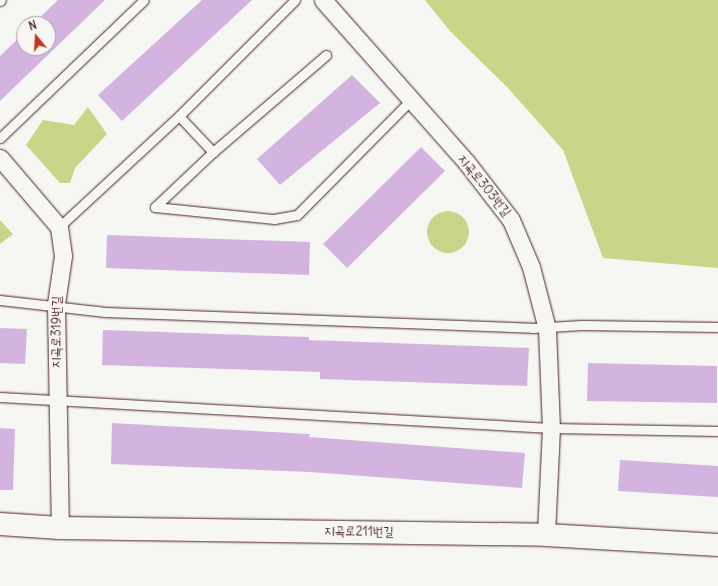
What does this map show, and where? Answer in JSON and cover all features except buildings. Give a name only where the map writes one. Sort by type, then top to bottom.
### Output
[{"type":"main road","name":"지곡로211번길","points":[[0,524],[60,528],[546,535],[718,545]]},
{"type":"street","name":"지곡로303번길","points":[[323,0],[467,163],[511,220],[531,267],[547,328],[551,428],[546,535]]},
{"type":"street","points":[[0,158],[59,227]]},
{"type":"street","name":"지곡로319번길","points":[[59,227],[63,256],[56,304],[56,400],[60,528]]},
{"type":"lane","points":[[0,138],[144,0]]},
{"type":"lane","points":[[59,227],[179,116],[295,0]]},
{"type":"lane","points":[[326,55],[213,152],[155,207],[274,219],[297,215],[411,100]]},
{"type":"lane","points":[[179,116],[213,152]]},
{"type":"lane","points":[[0,300],[56,304],[105,312],[547,328],[582,325],[718,327]]},
{"type":"lane","points":[[0,397],[551,428],[718,431]]},
{"type":"green space","points":[[425,0],[718,0],[718,268],[603,258],[563,150],[508,88],[450,31]]},
{"type":"green space","points":[[88,107],[107,134],[75,168],[70,183],[60,183],[26,145],[43,120],[74,125]]},
{"type":"green space","points":[[448,211],[463,217],[469,232],[463,247],[448,253],[433,247],[427,232],[433,217]]},
{"type":"green space","points":[[0,220],[13,234],[0,244]]}]
